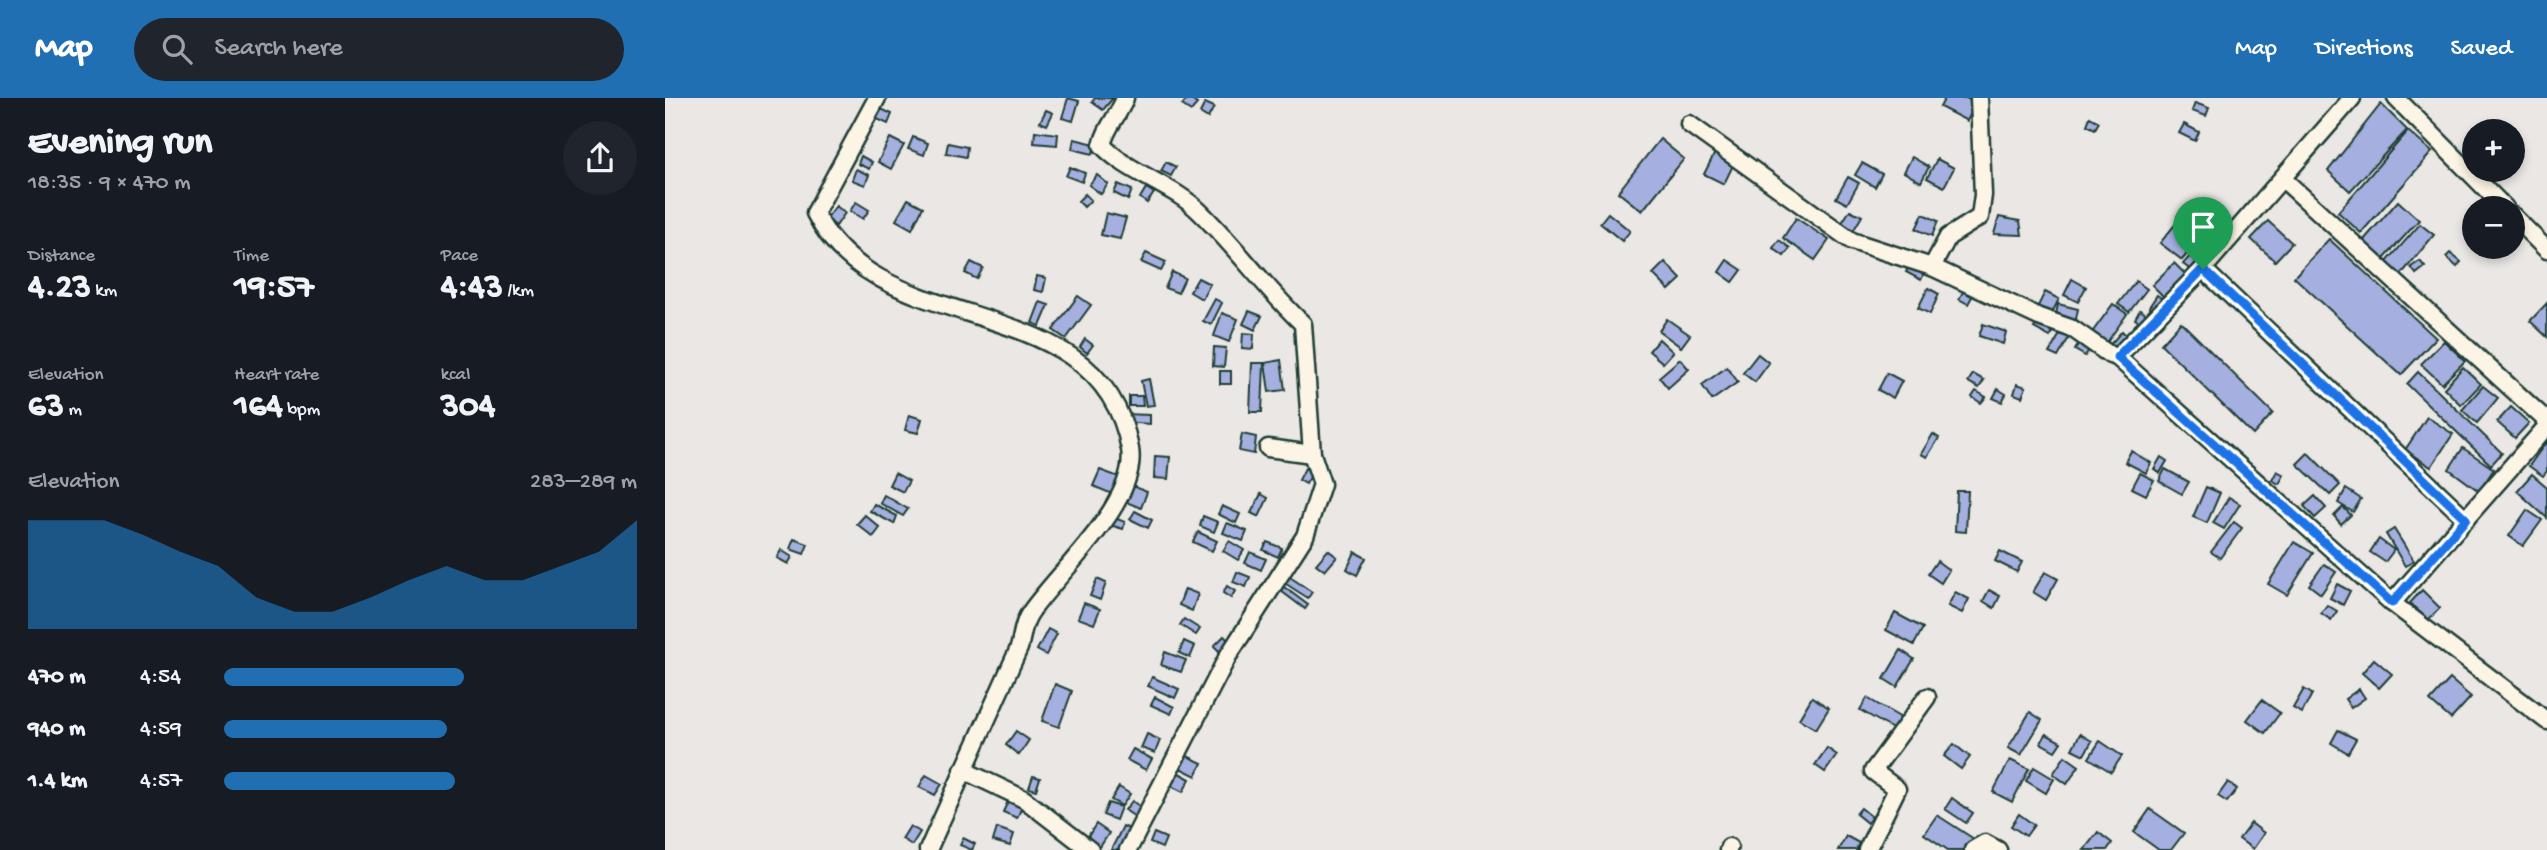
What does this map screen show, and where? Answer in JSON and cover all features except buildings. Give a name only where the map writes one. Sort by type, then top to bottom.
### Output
[{"type":"street","points":[[877,98],[815,213],[825,234],[861,266],[904,291],[1036,337],[1058,346],[1085,363],[1114,402],[1130,451],[1125,478],[1109,518],[1028,615],[1019,648],[928,850]]},
{"type":"street","points":[[1125,98],[1120,112],[1105,131],[1102,145],[1111,155],[1199,211],[1269,292],[1303,324],[1312,454],[1322,484],[1304,536],[1228,656],[1128,850]]},
{"type":"street","points":[[1932,267],[1948,237],[1980,217],[1983,195],[1979,98]]},
{"type":"street","points":[[2117,357],[2203,269],[2351,98]]},
{"type":"street","points":[[2396,98],[2493,196]]},
{"type":"street","points":[[1689,124],[1852,241],[1932,267],[2039,317],[2073,329],[2109,355],[2117,357],[2392,603],[2547,721]]},
{"type":"street","points":[[2283,179],[2547,421]]},
{"type":"street","points":[[2525,228],[2547,250]]},
{"type":"street","points":[[2203,269],[2466,519]]},
{"type":"street","points":[[2392,603],[2547,426]]},
{"type":"street","points":[[1268,448],[1312,454]]},
{"type":"street","points":[[1867,850],[1897,789],[1873,771],[1927,697]]},
{"type":"street","points":[[964,770],[1024,799],[1090,850]]},
{"type":"street","points":[[1973,850],[1985,843],[1998,850]]},
{"type":"route","points":[[2203,269],[2466,519],[2392,603],[2117,357],[2203,269]]}]
